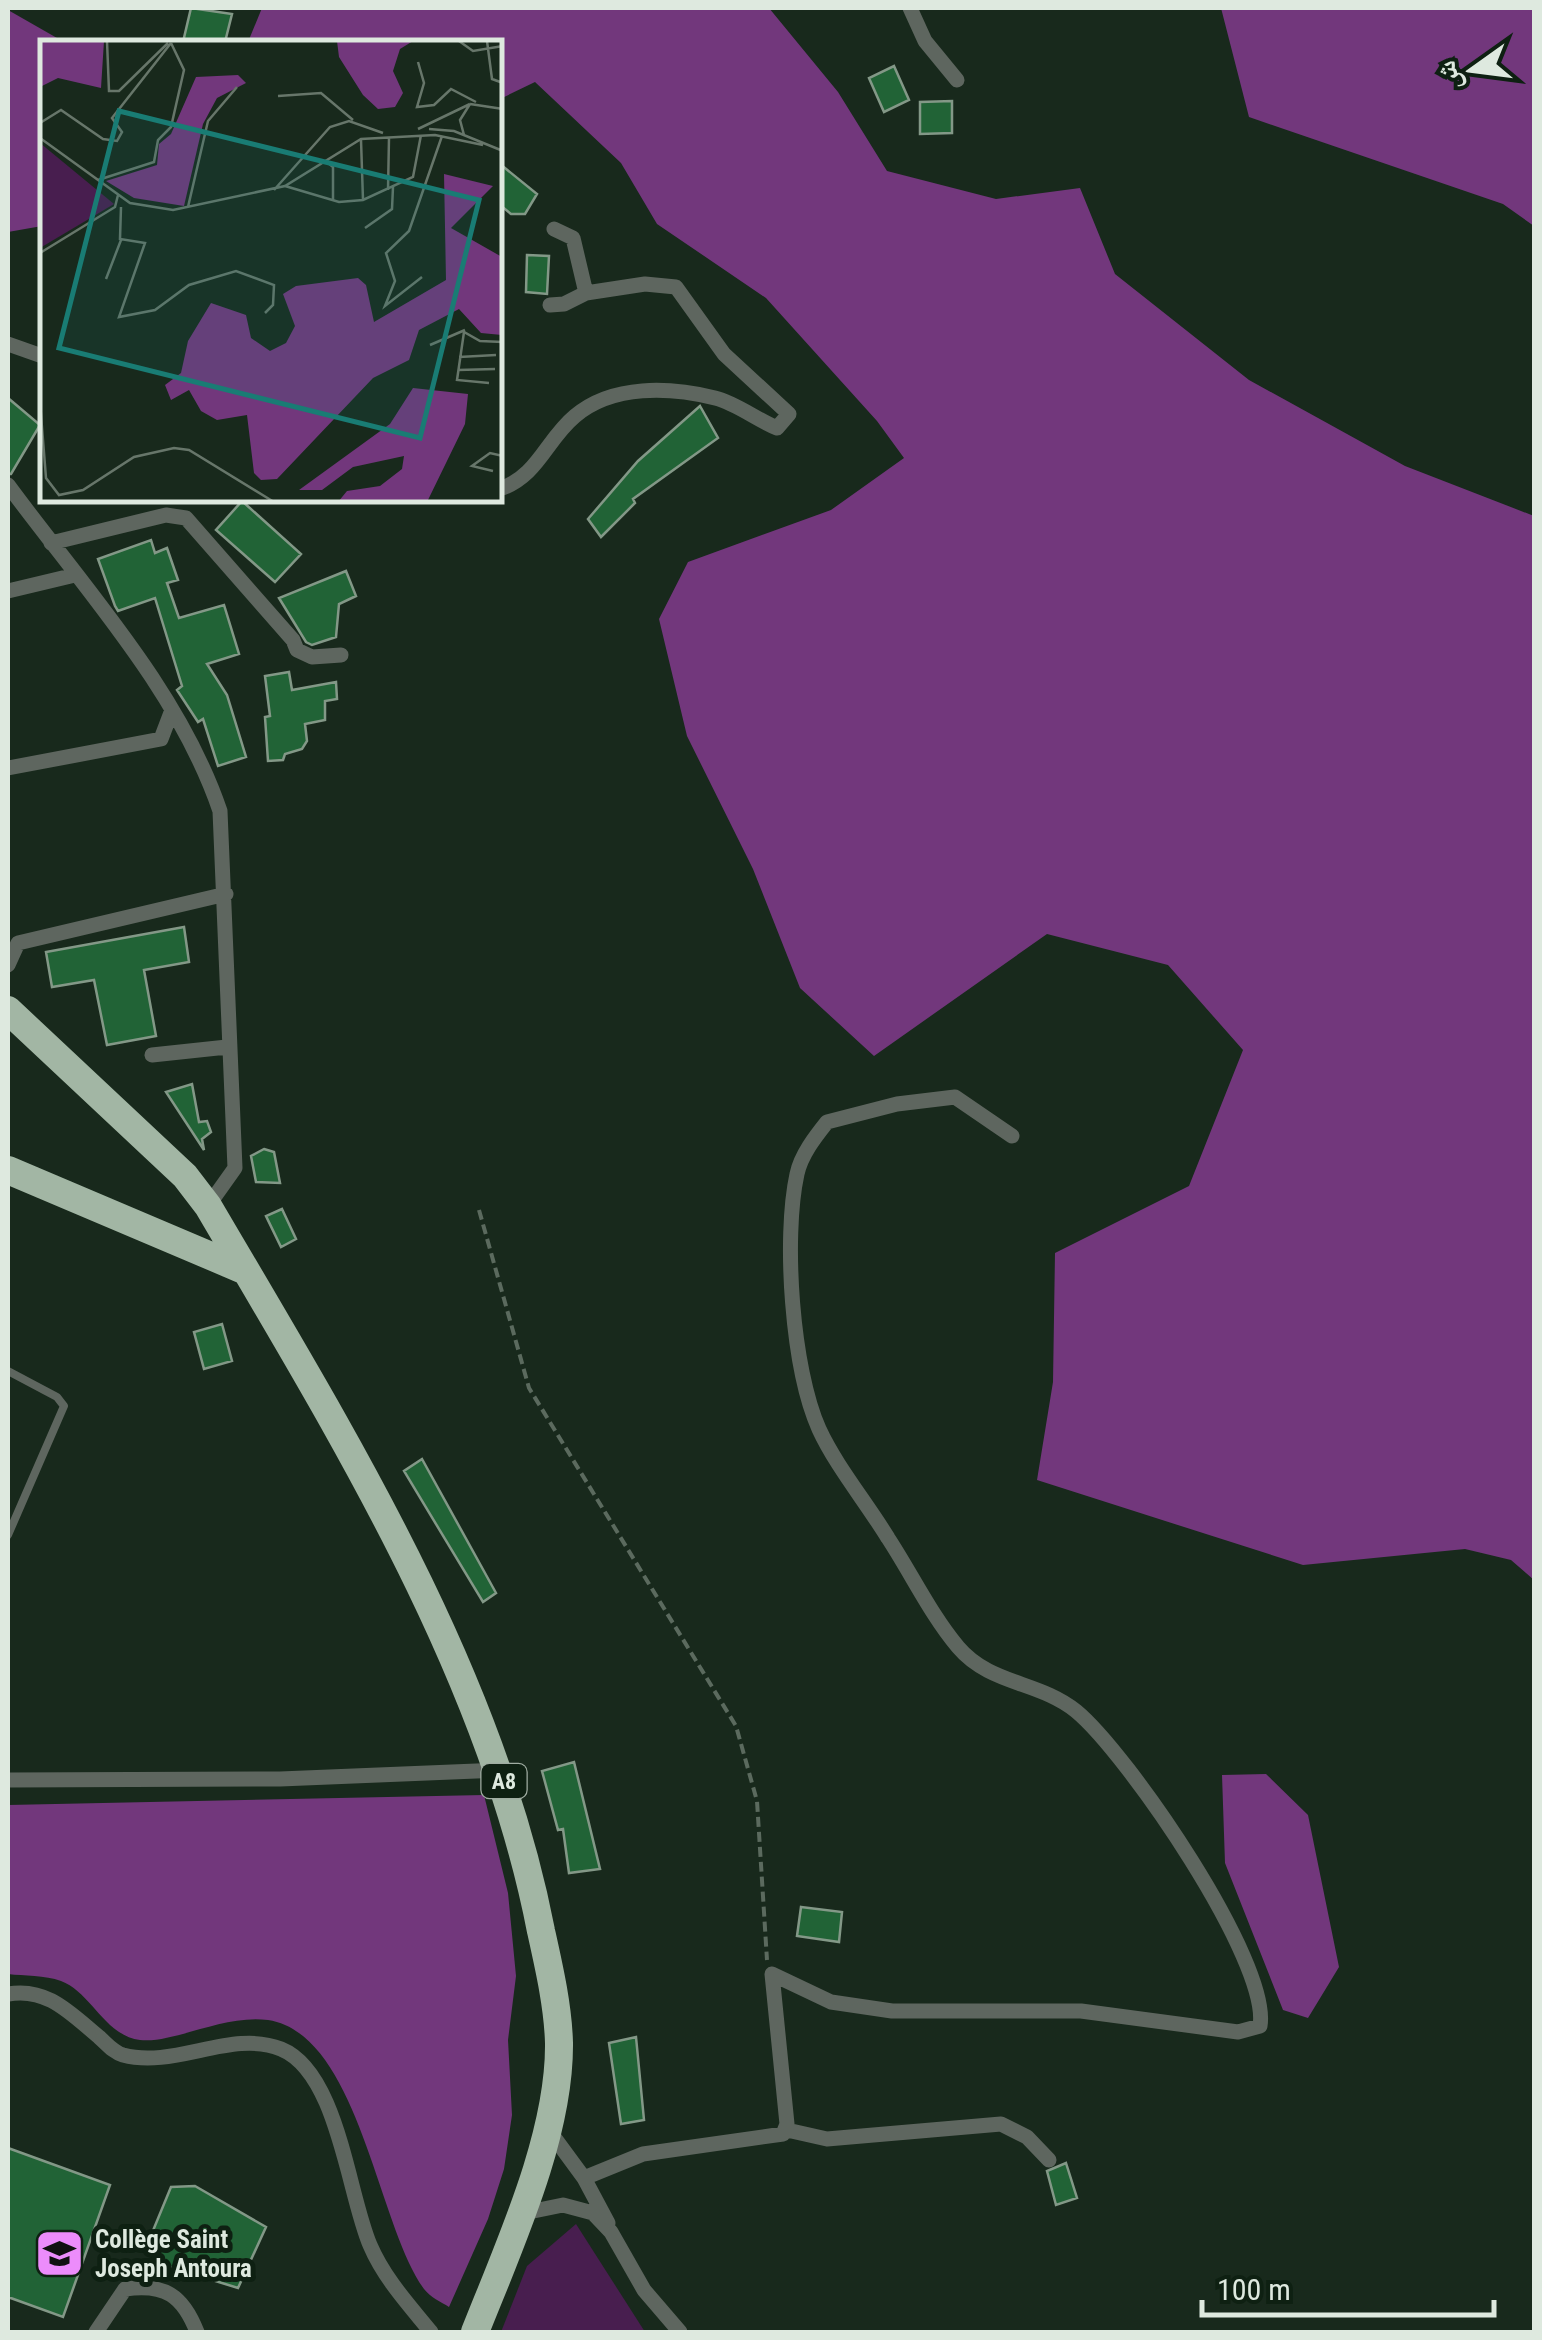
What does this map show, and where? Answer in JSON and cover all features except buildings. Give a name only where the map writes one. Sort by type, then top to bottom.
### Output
[{"type":"highway","name":"A8","points":[[8,1010],[185,1176],[208,1206],[360,1466],[500,1770],[526,1854],[552,1985],[559,2044],[548,2129],[475,2332]]},
{"type":"highway","points":[[8,1170],[169,1242],[246,1271]]},
{"type":"highway","points":[[169,1242],[194,1233],[208,1206]]},
{"type":"street","points":[[910,8],[925,41],[957,80]]},
{"type":"street","points":[[554,230],[573,238],[586,293]]},
{"type":"street","points":[[502,489],[523,480],[575,416],[622,393],[652,390],[718,398],[777,428],[789,414],[724,354],[676,287],[646,284],[586,293],[564,304],[550,305]]},
{"type":"street","points":[[8,344],[40,355]]},
{"type":"street","points":[[8,485],[172,710],[204,765],[220,810],[226,894],[227,1047],[236,1168],[208,1206]]},
{"type":"street","points":[[51,543],[166,515],[186,518],[282,627],[297,650],[312,657],[341,655]]},
{"type":"street","points":[[8,591],[75,576]]},
{"type":"street","points":[[8,768],[162,739],[172,710]]},
{"type":"street","points":[[8,966],[18,942],[226,894]]},
{"type":"street","points":[[152,1056],[227,1047]]},
{"type":"street","points":[[772,1974],[830,2002],[892,2011],[1082,2011],[1238,2032],[1260,2026],[1262,2012],[1251,1972],[1213,1895],[1161,1813],[1077,1712],[1045,1693],[994,1677],[958,1648],[820,1429],[804,1378],[789,1255],[797,1171],[827,1122],[897,1104],[955,1096],[1012,1136]]},
{"type":"street","points":[[8,1780],[280,1778],[500,1770]]},
{"type":"street","points":[[772,1974],[787,2130]]},
{"type":"street","points":[[8,1994],[48,1996],[117,2054],[171,2057],[258,2043],[283,2050],[306,2065],[338,2137],[370,2246],[385,2275],[431,2332]]},
{"type":"street","points":[[584,2178],[642,2154],[748,2142],[787,2130],[827,2139],[1001,2124],[1027,2137],[1050,2160]]},
{"type":"street","points":[[548,2129],[584,2178],[644,2290],[680,2332]]},
{"type":"street","points":[[519,2214],[575,2206],[593,2214],[611,2232]]},
{"type":"street","points":[[96,2332],[125,2289],[146,2286],[169,2291],[186,2305],[196,2332]]},
{"type":"lane","points":[[8,1371],[57,1397],[64,1406],[8,1536]]},
{"type":"path","points":[[479,1210],[529,1388],[736,1726],[757,1802],[764,1944],[772,1974]]},
{"type":"shaded area","points":[[262,8],[769,8],[838,92],[887,171],[996,199],[1080,188],[1115,274],[1249,380],[1405,466],[1534,516],[1534,1580],[1511,1560],[1465,1549],[1303,1565],[1037,1480],[1053,1382],[1055,1253],[1189,1186],[1243,1050],[1168,965],[1047,934],[874,1056],[800,988],[753,869],[687,736],[659,619],[688,562],[831,510],[904,458],[877,421],[766,298],[657,224],[621,163],[535,82],[502,98],[502,40],[249,40]]},
{"type":"shaded area","points":[[1221,8],[1534,8],[1534,226],[1503,204],[1249,117]]},
{"type":"shaded area","points":[[8,10],[60,40],[40,40],[40,226],[8,232]]},
{"type":"shaded area","points":[[1266,1774],[1308,1815],[1339,1967],[1308,2018],[1283,2010],[1225,1863],[1222,1775]]},
{"type":"shaded area","points":[[484,1795],[508,1893],[516,1976],[508,2040],[512,2115],[504,2169],[488,2219],[449,2307],[426,2292],[408,2259],[345,2094],[324,2059],[299,2033],[268,2020],[251,2019],[168,2038],[140,2040],[117,2031],[81,1994],[61,1981],[8,1974],[8,1805]]},
{"type":"shaded area","points":[[576,2224],[645,2332],[501,2332],[527,2266]]},
{"type":"place","name":"Collège Saint Joseph Antoura","points":[[60,2253]]}]
